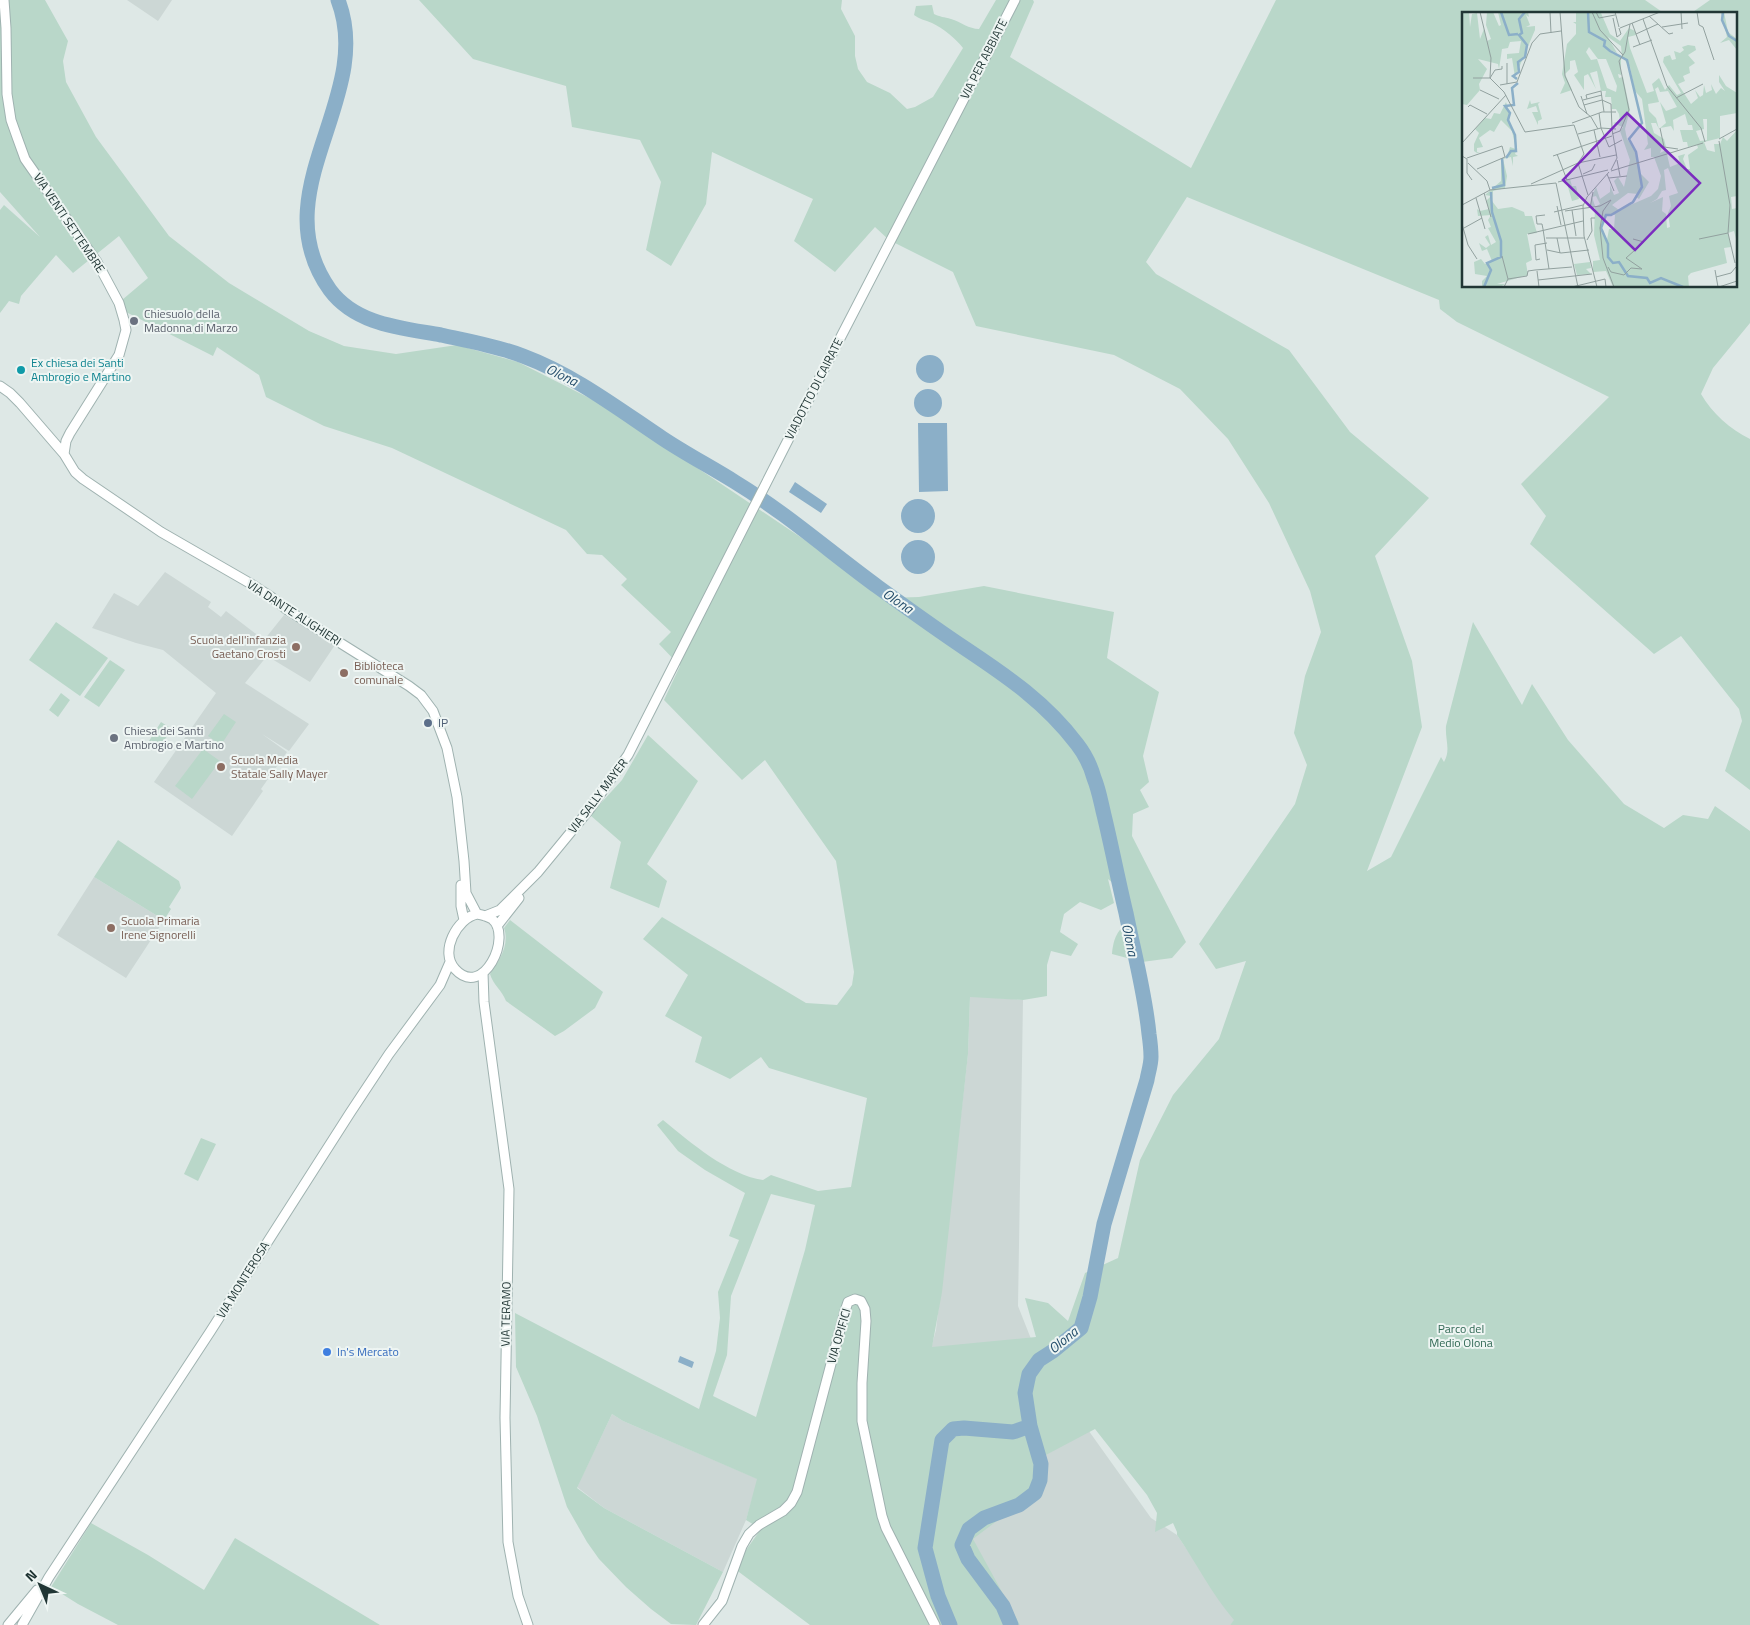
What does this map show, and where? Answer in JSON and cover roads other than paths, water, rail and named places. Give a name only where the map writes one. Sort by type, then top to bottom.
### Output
[{"type":"street","name":"VIA VENTI SETTEMBRE","points":[[4,0],[7,94],[11,120],[25,159],[97,262],[119,302],[126,330],[119,354],[70,433],[66,441],[64,454]]},
{"type":"street","name":"VIA PER ABBIATE","points":[[953,119],[1015,0]]},
{"type":"street","name":"VIADOTTO DI CAIRATE","points":[[677,661],[953,119]]},
{"type":"street","name":"VIA DANTE ALIGHIERI","points":[[0,386],[10,393],[64,454],[75,472],[97,490],[161,532],[254,585],[286,610],[421,695],[437,718],[451,765],[465,870],[466,894],[481,915]]},
{"type":"street","points":[[49,437],[57,438],[67,436],[70,433]]},
{"type":"street","name":"VIA SALLY MAYER","points":[[481,915],[500,910],[538,872],[616,774],[628,755],[677,661]]},
{"type":"street","name":"VIA DANTE ALIGHIERI","points":[[464,920],[461,906],[461,886],[465,870]]},
{"type":"street","name":"VIA SALLY MAYER","points":[[497,926],[530,886],[538,872]]},
{"type":"street","points":[[470,915],[481,915],[492,920],[497,926],[499,938],[491,964],[478,977],[470,978],[459,973],[450,962],[450,949],[453,936],[464,920],[470,915]]},
{"type":"street","name":"VIA MONTEROSA","points":[[22,1625],[49,1577],[210,1332],[350,1113],[389,1054],[440,985],[450,962]]},
{"type":"street","name":"VIA MONTEROSA","points":[[440,985],[459,973]]},
{"type":"street","name":"VIA TERAMO","points":[[483,973],[484,1002],[509,1189],[505,1409],[508,1542],[518,1596],[528,1625]]},
{"type":"street","name":"VIA TERAMO","points":[[470,978],[479,989],[484,1002]]},
{"type":"street","name":"VIA OPIFICI","points":[[703,1625],[722,1601],[742,1546],[750,1534],[759,1525],[783,1511],[791,1503],[797,1492],[845,1311],[848,1302],[855,1299],[861,1301],[865,1309],[862,1421],[882,1516],[924,1607],[935,1625]]},
{"type":"street","name":"VIA MONTEROSA","points":[[8,1625],[49,1577]]},
{"type":"water","points":[[930,355],[940,359],[944,369],[940,379],[930,383],[920,379],[916,369],[920,359]]},
{"type":"water","points":[[928,389],[938,393],[942,403],[938,413],[928,417],[918,413],[914,403],[918,393]]},
{"type":"water","points":[[918,423],[947,423],[948,491],[919,492]]},
{"type":"water","points":[[795,482],[827,504],[821,513],[789,492]]},
{"type":"water","points":[[918,499],[925,500],[930,504],[934,509],[934,523],[930,528],[925,532],[918,533],[911,532],[906,528],[902,523],[901,516],[902,509],[906,504],[911,500]]},
{"type":"water","points":[[918,540],[925,541],[930,545],[934,550],[934,564],[930,569],[925,573],[918,574],[911,573],[906,569],[902,564],[901,557],[902,550],[906,545],[911,541]]},
{"type":"water","points":[[680,1356],[694,1362],[692,1368],[678,1362]]},
{"type":"waterway","name":"Olona","points":[[338,0],[346,37],[343,73],[312,181],[307,217],[312,253],[330,290],[341,302],[366,318],[381,323],[503,349],[542,364],[578,382],[671,444],[754,494],[878,587],[997,670],[1039,703],[1065,729],[1080,748],[1091,769],[1100,796],[1139,973],[1145,1003],[1151,1060],[1147,1080],[1104,1224],[1090,1297],[1081,1328],[1039,1360],[1029,1374],[1025,1393],[1030,1426],[1041,1464],[1040,1480],[1035,1493],[1019,1505],[984,1518],[969,1529],[962,1545],[968,1559],[1003,1606],[1011,1625]]},
{"type":"waterway","name":"Olona","points":[[950,1625],[938,1596],[925,1548],[942,1440],[953,1429],[964,1428],[1013,1432],[1030,1426]]},
{"type":"place","name":"Chiesuolo della Madonna di Marzo","points":[[134,321]]},
{"type":"place","name":"Ex chiesa dei Santi Ambrogio e Martino","points":[[21,370]]},
{"type":"place","name":"Scuola dell'infanzia Gaetano Crosti","points":[[296,647]]},
{"type":"place","name":"Biblioteca comunale","points":[[344,673]]},
{"type":"place","name":"IP","points":[[428,723]]},
{"type":"place","name":"Chiesa dei Santi Ambrogio e Martino","points":[[114,738]]},
{"type":"place","name":"Scuola Media Statale Sally Mayer","points":[[221,767]]},
{"type":"place","name":"Scuola Primaria Irene Signorelli","points":[[111,928]]},
{"type":"place","name":"In's Mercato","points":[[327,1352]]},
{"type":"park label","name":"Parco del Medio Olona","points":[[1461,1336]]}]
